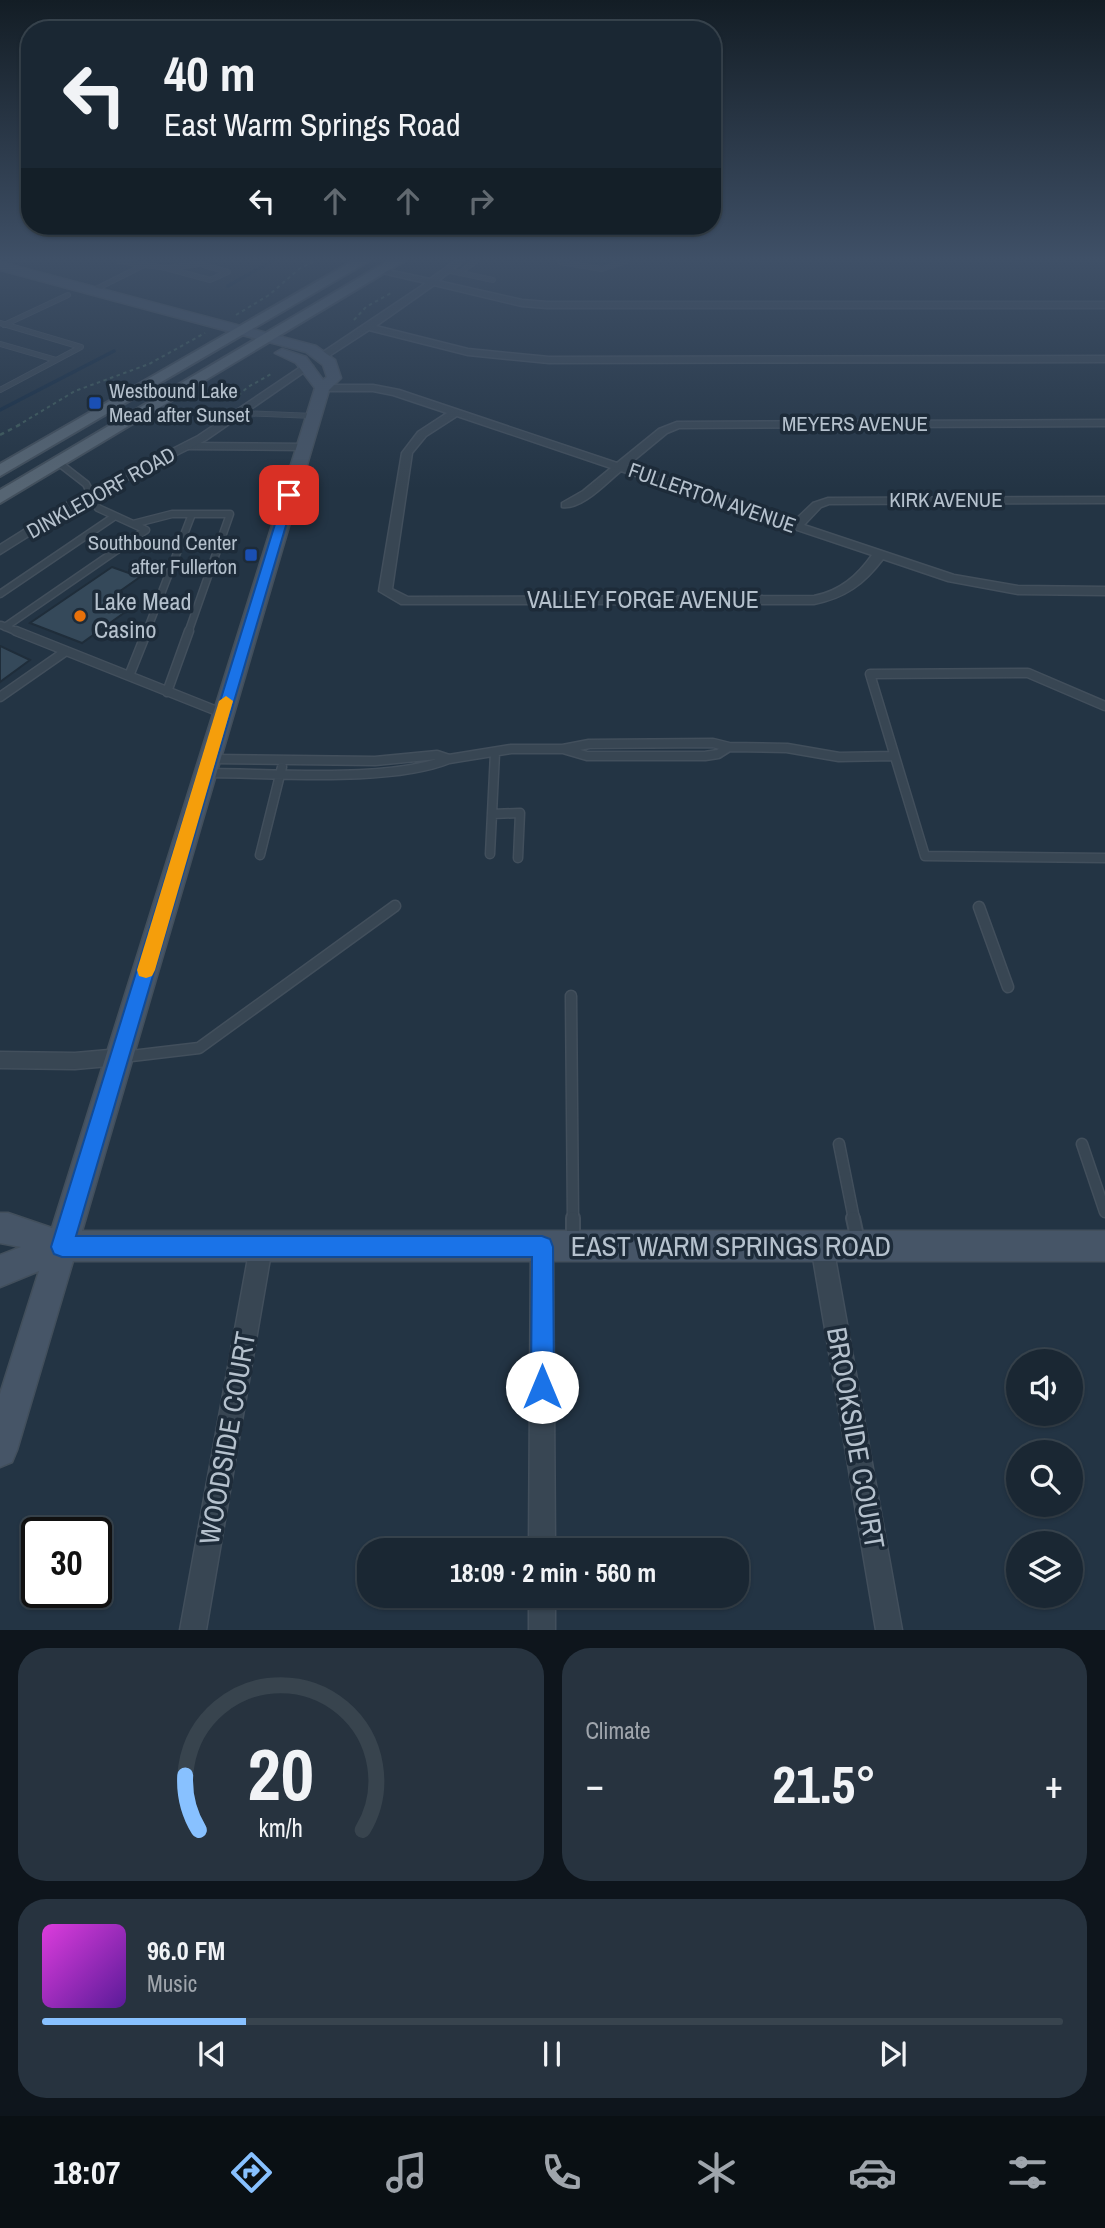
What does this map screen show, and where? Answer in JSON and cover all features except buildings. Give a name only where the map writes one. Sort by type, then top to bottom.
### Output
[{"type":"main road","points":[[0,471],[222,337]]},
{"type":"main road","points":[[0,498],[270,337]]},
{"type":"street","points":[[0,1450],[322,388],[334,378],[331,363],[311,349],[251,337]]},
{"type":"street","points":[[323,356],[354,337]]},
{"type":"street","points":[[409,337],[468,352],[549,360],[1105,359]]},
{"type":"street","points":[[264,341],[301,360],[322,388]]},
{"type":"street","name":"DINKLEDORF ROAD","points":[[0,550],[93,494],[186,446],[308,366]]},
{"type":"street","name":"FULLERTON AVENUE","points":[[322,388],[373,388],[395,392],[952,578],[988,587],[1018,590],[1105,591]]},
{"type":"street","name":"VALLEY FORGE AVENUE","points":[[456,411],[422,434],[407,453],[385,591],[406,601],[814,600],[832,598],[857,584],[880,554]]},
{"type":"street","name":"MEYERS AVENUE","points":[[566,505],[587,493],[663,431],[677,425],[1105,424]]},
{"type":"street","name":"KIRK AVENUE","points":[[796,526],[817,505],[828,501],[1105,500]]},
{"type":"street","points":[[0,1060],[120,1057]]},
{"type":"street","name":"EAST WARM SPRINGS ROAD","points":[[0,1228],[8,1228],[62,1247],[1105,1246]]},
{"type":"street","name":"BROOKSIDE COURT","points":[[822,1246],[889,1629]]},
{"type":"street","name":"EAST WARM SPRINGS ROAD","points":[[0,1271],[62,1247]]},
{"type":"street","name":"WOODSIDE COURT","points":[[193,1629],[261,1247]]},
{"type":"street","points":[[542,1247],[542,1538]]},
{"type":"street","points":[[542,1608],[542,1629]]},
{"type":"lane","points":[[0,390],[81,347],[45,337]]},
{"type":"lane","points":[[0,344],[56,360]]},
{"type":"lane","points":[[240,413],[314,416]]},
{"type":"lane","points":[[186,446],[304,447]]},
{"type":"lane","points":[[2,626],[146,530],[98,508],[86,484],[59,463]]},
{"type":"lane","points":[[133,524],[172,514],[230,514],[167,692]]},
{"type":"lane","points":[[129,676],[192,514]]},
{"type":"lane","points":[[0,594],[115,516]]},
{"type":"lane","points":[[2,626],[222,713]]},
{"type":"lane","points":[[0,697],[66,651]]},
{"type":"lane","points":[[1105,706],[1028,673],[870,674],[925,856],[1105,858]]},
{"type":"lane","points":[[207,766],[281,771],[418,768],[439,765],[449,759],[511,749],[563,749],[589,744],[713,743],[729,747],[787,748],[839,757],[894,756]]},
{"type":"lane","points":[[653,744],[655,756]]},
{"type":"lane","points":[[563,749],[587,756],[655,756],[713,755],[729,747]]},
{"type":"lane","points":[[490,855],[495,753]]},
{"type":"lane","points":[[207,766],[284,761],[397,760],[437,755],[449,759]]},
{"type":"lane","points":[[260,855],[284,761]]},
{"type":"lane","points":[[348,771],[351,761]]},
{"type":"lane","points":[[492,814],[520,813],[518,858]]},
{"type":"lane","points":[[120,1057],[199,1048],[395,906]]},
{"type":"lane","points":[[979,906],[1007,987]]},
{"type":"lane","points":[[571,996],[573,1247]]},
{"type":"lane","points":[[839,1144],[859,1246]]},
{"type":"lane","points":[[1082,1144],[1105,1213]]},
{"type":"path","points":[[0,435],[75,391],[149,363],[199,337]]},
{"type":"path","points":[[227,405],[248,387],[279,370]]},
{"type":"waterway","points":[[0,410],[114,351]]},
{"type":"slow traffic","points":[[146,970],[226,701]]},
{"type":"place","name":"Westbound Lake Mead after Sunset","points":[[95,403]]},
{"type":"place","name":"Southbound Center after Fullerton","points":[[251,555]]},
{"type":"place","name":"Lake Mead Casino","points":[[80,616]]},
{"type":"route","points":[[289,495],[62,1247],[542,1247],[542,1387]]}]
